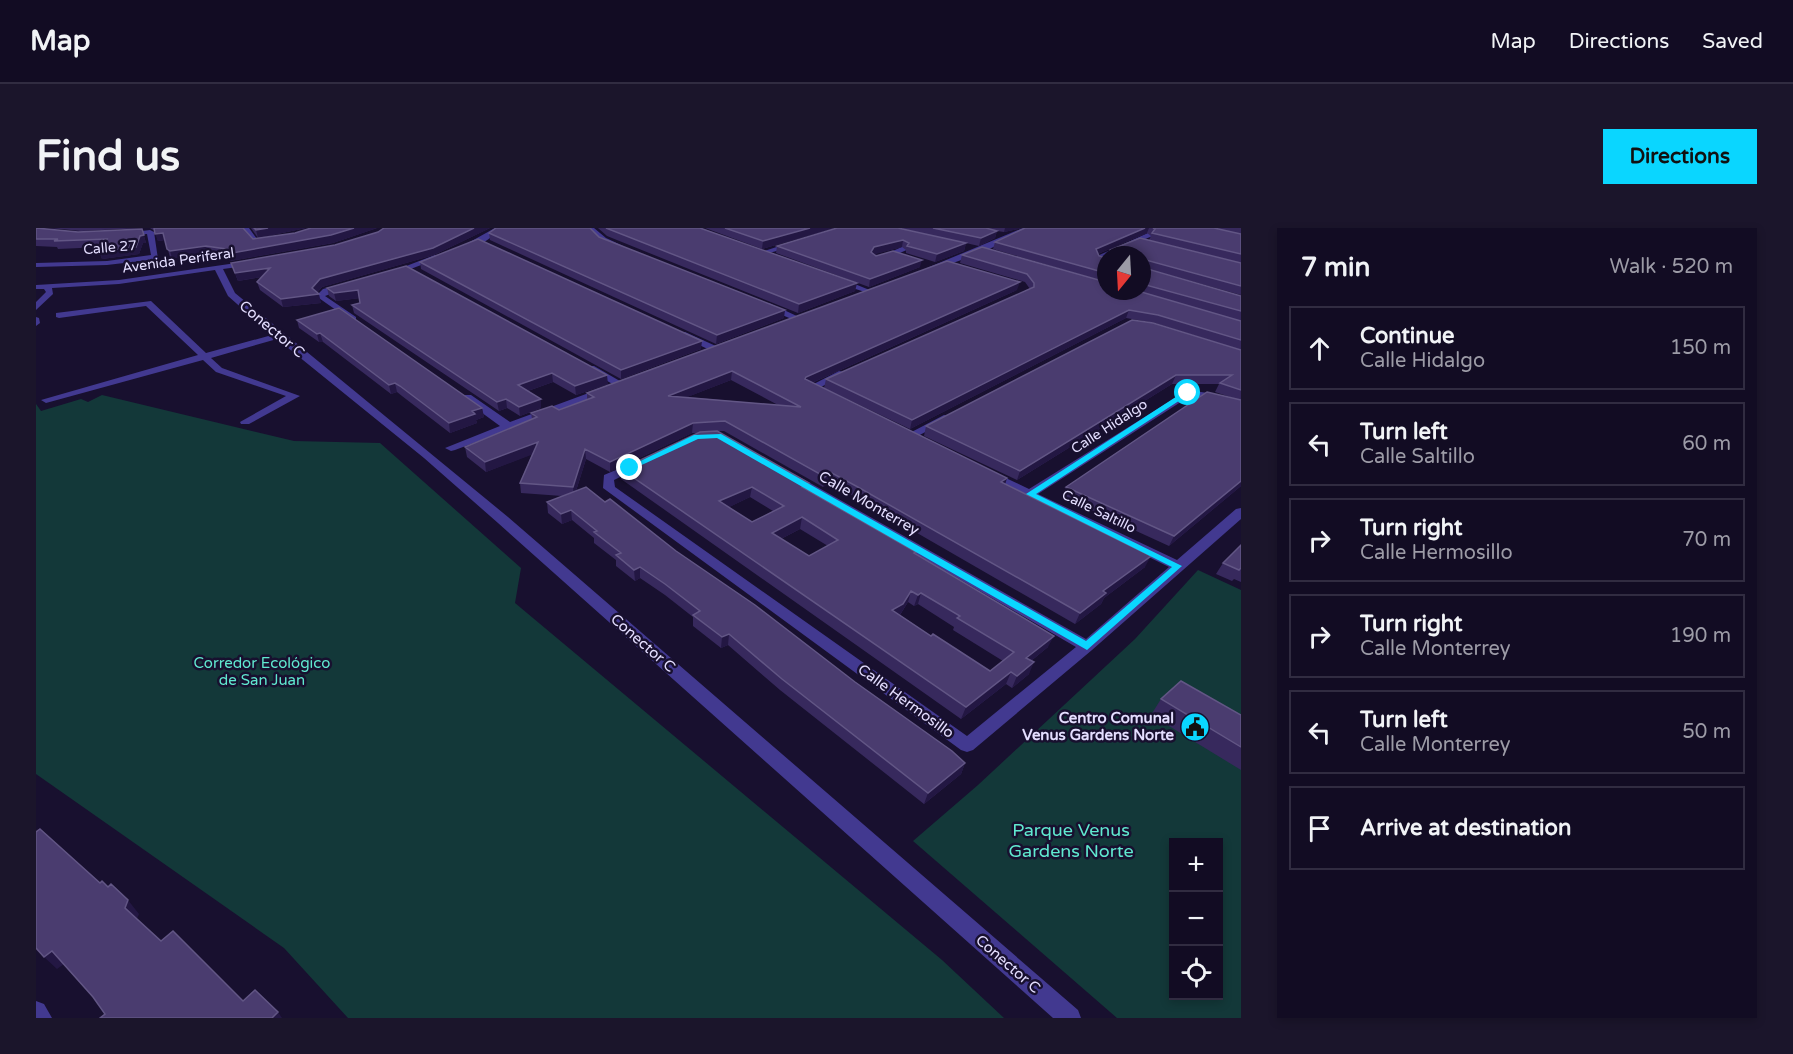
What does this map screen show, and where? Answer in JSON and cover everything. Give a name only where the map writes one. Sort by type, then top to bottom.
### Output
[{"type":"street","points":[[245,228],[255,242],[275,239]]},
{"type":"street","points":[[459,249],[480,241],[500,228]]},
{"type":"street","points":[[590,228],[603,240],[624,248]]},
{"type":"street","points":[[924,267],[940,265],[984,251],[1029,228]]},
{"type":"street","name":"Calle 27","points":[[36,265],[156,257],[150,232],[114,235]]},
{"type":"street","points":[[999,235],[1010,237]]},
{"type":"street","points":[[1125,246],[1151,235]]},
{"type":"street","points":[[762,253],[802,240]]},
{"type":"street","points":[[480,241],[491,246]]},
{"type":"street","points":[[1137,241],[1149,244]]},
{"type":"street","points":[[960,245],[984,251]]},
{"type":"street","points":[[876,260],[907,248]]},
{"type":"street","points":[[752,249],[782,260]]},
{"type":"street","points":[[378,277],[449,253]]},
{"type":"street","points":[[893,254],[905,257]]},
{"type":"street","name":"Avenida Periferal","points":[[36,287],[119,282],[261,261]]},
{"type":"street","points":[[940,265],[967,270]]},
{"type":"street","name":"Conector C","points":[[219,268],[231,294],[503,520],[1070,1018]]},
{"type":"street","points":[[409,268],[419,274]]},
{"type":"street","points":[[830,277],[868,291]]},
{"type":"street","points":[[357,282],[326,291],[320,296],[358,322]]},
{"type":"street","points":[[847,299],[879,287]]},
{"type":"street","points":[[36,308],[50,292],[48,288]]},
{"type":"street","points":[[755,301],[797,318]]},
{"type":"street","points":[[59,315],[148,303],[219,370],[295,396],[245,422]]},
{"type":"street","points":[[787,322],[807,314]]},
{"type":"street","points":[[671,329],[715,349]]},
{"type":"street","points":[[46,400],[279,336]]},
{"type":"street","points":[[704,353],[725,345]]},
{"type":"street","points":[[580,362],[620,384]]},
{"type":"street","points":[[830,397],[811,388],[854,369]]},
{"type":"street","points":[[451,448],[630,380]]},
{"type":"street","points":[[461,393],[508,426]]},
{"type":"street","name":"Calle Hidalgo","points":[[1030,494],[1188,393],[1214,397],[1241,406]]},
{"type":"street","points":[[909,436],[951,414]]},
{"type":"street","name":"Calle Hermosillo","points":[[649,459],[608,478],[609,489],[967,745],[1087,646],[1241,512]]},
{"type":"street","name":"Calle Saltillo","points":[[979,470],[1178,566]]},
{"type":"street","name":"Calle Monterrey","points":[[780,471],[1087,646]]},
{"type":"street","points":[[36,1012],[41,1018]]},
{"type":"green space","name":"Corredor Ecológico de San Juan","points":[[102,395],[294,441],[380,443],[521,568],[515,603],[942,960],[1004,1018],[348,1018],[284,948],[36,774],[36,404],[41,411],[81,399],[88,402]]},
{"type":"green space","name":"Parque Venus Gardens Norte","points":[[1198,570],[1241,590],[1241,1018],[1117,1018],[913,841],[978,785],[1135,639]]},
{"type":"building","points":[[36,228],[78,232],[142,229],[144,235],[140,236],[136,247],[99,251],[107,239],[54,241],[58,239],[36,239]]},
{"type":"building","points":[[154,228],[243,228],[253,239],[295,233],[311,228],[354,228],[331,235],[227,254],[226,249],[206,246],[170,251],[167,249],[163,233],[155,234]]},
{"type":"building","points":[[384,228],[474,228],[433,248],[320,279],[312,288],[319,294],[281,299],[257,282],[270,268],[235,273],[231,263],[335,245],[378,232]]},
{"type":"building","points":[[496,228],[590,228],[599,237],[785,310],[717,335],[489,233]]},
{"type":"building","points":[[606,228],[700,228],[857,283],[799,304]]},
{"type":"building","points":[[725,228],[810,228],[763,241]]},
{"type":"building","points":[[837,228],[898,228],[966,243],[937,254],[907,246],[909,243],[903,240],[874,247],[871,252],[876,256],[893,251],[922,260],[870,279],[777,246]]},
{"type":"building","points":[[933,228],[986,228],[997,231],[981,238]]},
{"type":"building","points":[[1025,228],[1145,228],[1103,246],[1097,246],[1097,270],[995,242]]},
{"type":"building","points":[[1153,228],[1214,228],[1241,234],[1241,254],[1152,233],[1155,229]]},
{"type":"building","points":[[1140,238],[1241,263],[1241,286],[1151,261],[1151,246],[1120,246]]},
{"type":"building","points":[[478,239],[702,341],[621,370],[420,262]]},
{"type":"building","points":[[982,247],[1097,279],[1097,300],[1151,300],[1151,295],[1241,321],[1241,340],[1158,315],[1129,310],[912,420],[826,379],[1034,287],[1034,283],[1027,274],[962,255]]},
{"type":"building","points":[[947,261],[1020,282],[805,379],[1007,478],[1001,482],[1151,556],[1103,591],[1106,593],[1080,613],[832,473],[825,477],[725,421],[693,423],[610,462],[585,449],[573,487],[520,483],[538,442],[485,462],[465,447],[537,417],[531,413],[552,406],[559,410],[594,397],[587,393]],"holes":[[[732,371],[801,407],[668,396]]]},
{"type":"building","points":[[406,266],[607,375],[575,386],[552,373],[518,385],[541,399],[519,407],[506,399],[497,402],[352,305],[360,303],[358,290],[334,293],[327,288]]},
{"type":"building","points":[[1151,270],[1241,296],[1241,311],[1151,286]]},
{"type":"building","points":[[339,308],[482,408],[472,411],[475,414],[449,423],[400,386],[395,383],[389,385],[320,333],[317,334],[297,320]]},
{"type":"building","points":[[1132,320],[1153,323],[1241,350],[1241,390],[1220,383],[1232,375],[1176,375],[1020,471],[926,426]]},
{"type":"building","points":[[1207,392],[1241,400],[1241,481],[1174,536],[1066,487]]},
{"type":"building","points":[[717,431],[809,483],[802,487],[916,552],[914,553],[1054,636],[1026,658],[1034,662],[1017,676],[1011,672],[966,707],[621,469],[700,432]],"holes":[[[752,487],[784,506],[752,522],[719,501]],[[802,517],[838,540],[809,556],[772,533]],[[911,591],[918,595],[921,593],[960,616],[957,618],[1014,652],[990,671],[892,610],[903,604]]]},
{"type":"building","points":[[586,487],[605,502],[610,499],[676,551],[755,605],[965,763],[928,793],[782,679],[729,634],[722,637],[693,615],[700,611],[665,584],[640,567],[634,570],[616,555],[621,553],[571,510],[561,514],[547,502]]},
{"type":"building","points":[[1241,545],[1241,568],[1239,570],[1223,563]]},
{"type":"building","points":[[1181,681],[1241,715],[1241,747],[1161,699]]},
{"type":"building","points":[[40,829],[100,883],[102,881],[108,887],[111,884],[128,900],[125,908],[161,941],[173,931],[243,1001],[255,990],[278,1012],[272,1018],[100,1018],[105,1014],[93,997],[52,951],[44,957],[36,948],[36,832]]},
{"type":"place","name":"Centro Comunal Venus Gardens Norte","points":[[1195,727]]},
{"type":"route","points":[[630,468],[697,437],[719,435],[1087,646],[1178,566],[1030,494],[1188,393]]}]
